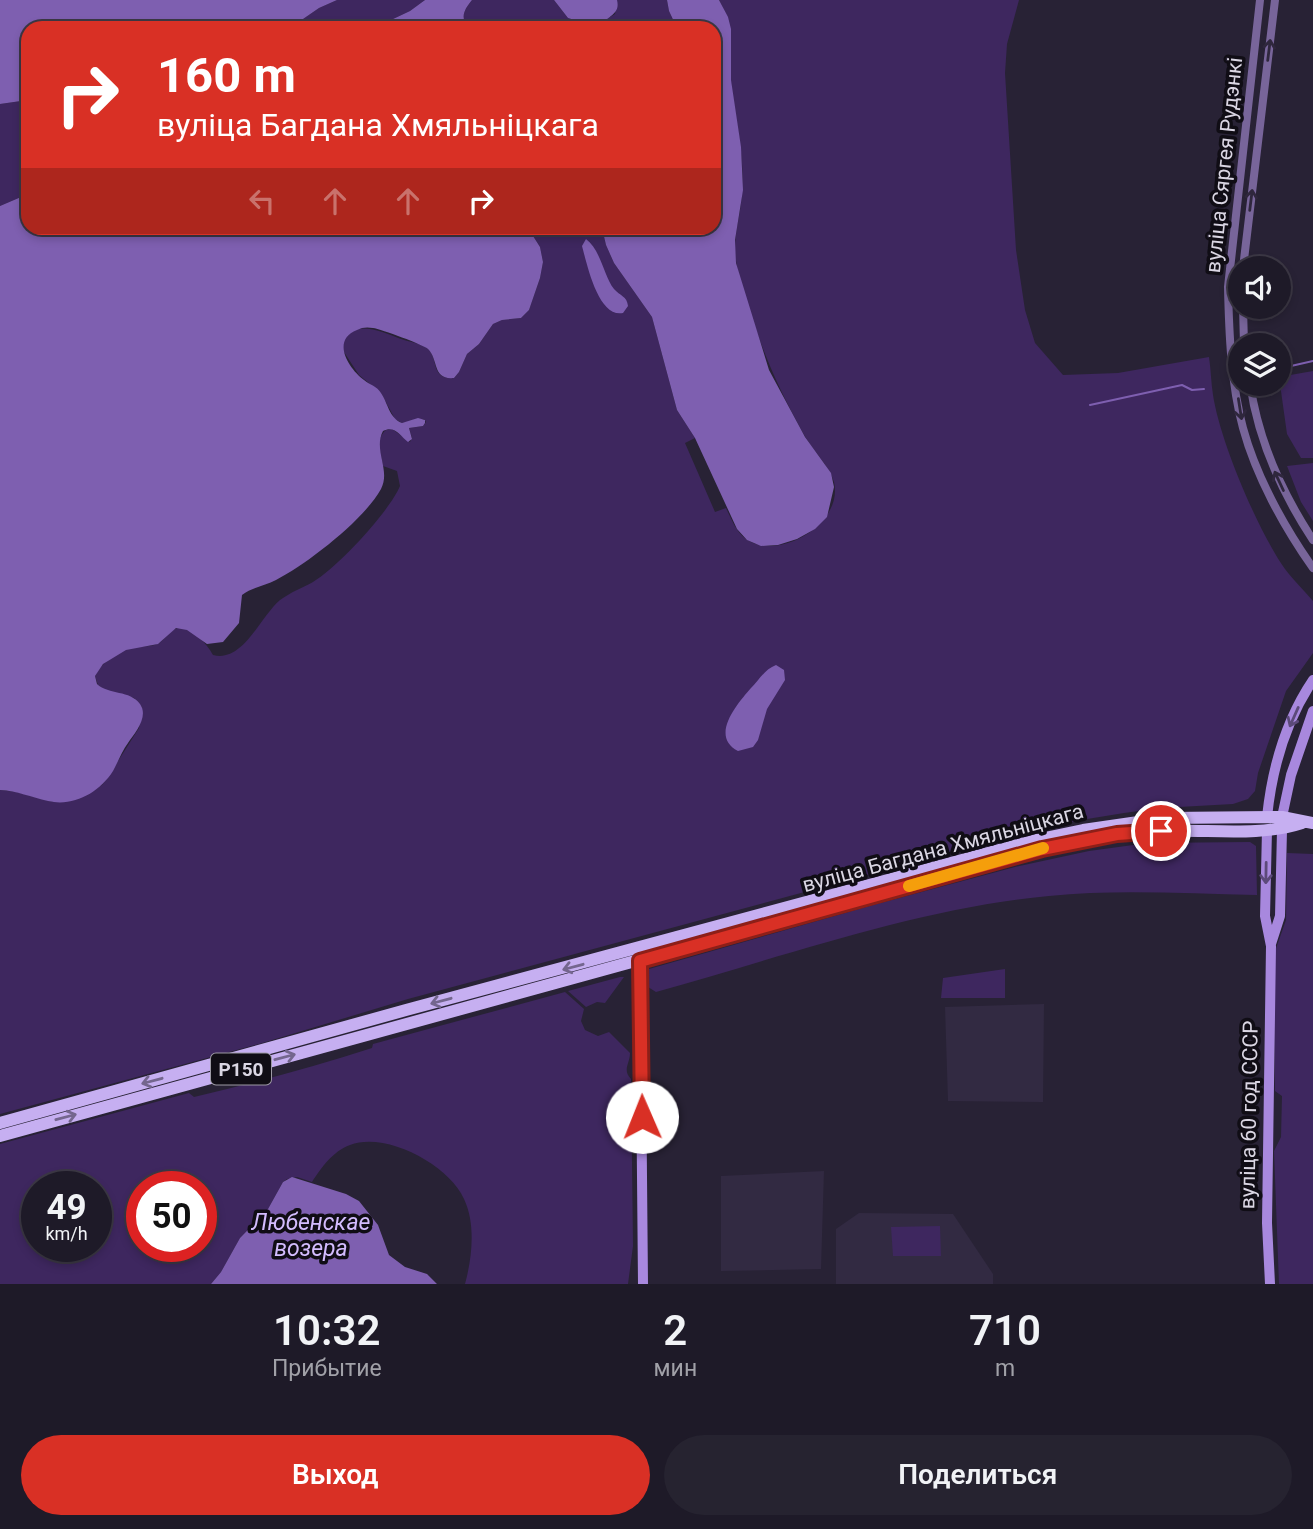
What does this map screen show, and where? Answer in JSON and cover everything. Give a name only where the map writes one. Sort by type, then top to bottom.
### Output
[{"type":"main road","name":"вуліца 60 год СССР","points":[[1270,1284],[1267,1210],[1271,946],[1265,916],[1267,823],[1279,755],[1293,716],[1313,680]]},
{"type":"main road","name":"вуліца 60 год СССР","points":[[1271,946],[1280,916],[1282,823],[1291,775],[1313,711]]},
{"type":"main road","name":"вуліца Багдана Хмяльніцкага","points":[[640,955],[1040,839],[1083,830],[1166,818],[1308,823]]},
{"type":"main road","name":"Р150","points":[[0,1124],[198,1075],[640,955]]},
{"type":"main road","points":[[640,955],[643,1284]]},
{"type":"main road","name":"Р150","points":[[0,1136],[198,1075]]},
{"type":"street","name":"вуліца Сяргея Рудэнкі","points":[[1260,0],[1229,277],[1229,330],[1243,428],[1273,504],[1313,568]]},
{"type":"street","name":"вуліца Сяргея Рудэнкі","points":[[1244,256],[1275,0]]},
{"type":"street","points":[[1253,396],[1272,465],[1289,501],[1313,540]]},
{"type":"shaded area","points":[[337,0],[425,0],[389,21],[300,21]]},
{"type":"shaded area","points":[[472,0],[554,0],[568,18],[578,21],[464,21],[467,7]]},
{"type":"shaded area","points":[[617,0],[667,0],[674,21],[603,21],[615,14]]},
{"type":"shaded area","points":[[719,0],[1019,0],[1007,44],[1005,73],[1016,250],[1025,310],[1035,343],[1063,375],[1118,373],[1209,357],[1217,414],[1242,485],[1274,552],[1288,573],[1313,601],[1313,653],[1286,691],[1258,773],[1255,791],[1248,799],[1233,804],[1124,813],[1081,820],[986,843],[408,999],[259,1044],[0,1114],[0,790],[53,802],[102,785],[139,728],[142,707],[134,698],[107,691],[98,685],[95,676],[102,666],[123,651],[157,644],[179,628],[194,633],[213,655],[224,656],[233,652],[242,646],[280,600],[313,582],[336,564],[385,510],[400,486],[397,471],[383,466],[381,438],[386,430],[392,429],[410,442],[412,438],[409,428],[423,426],[426,422],[424,419],[402,423],[395,419],[381,393],[359,375],[342,349],[350,332],[357,329],[375,330],[421,345],[431,352],[441,375],[454,378],[467,354],[479,344],[493,324],[521,318],[529,310],[543,262],[540,247],[532,235],[604,235],[614,263],[652,317],[677,410],[695,438],[685,443],[715,512],[726,508],[742,536],[759,545],[775,546],[806,535],[819,525],[829,512],[834,497],[832,476],[803,433],[778,385],[759,337],[737,266],[735,244],[743,179],[731,82],[730,32]]},
{"type":"shaded area","points":[[21,101],[21,197],[0,206],[0,104]]},
{"type":"shaded area","points":[[1313,371],[1313,458],[1301,458],[1287,434],[1282,396],[1291,396],[1291,375]]},
{"type":"shaded area","points":[[1313,463],[1313,521],[1301,502],[1287,466]]},
{"type":"shaded area","points":[[1250,842],[1256,846],[1257,895],[1101,893],[1000,902],[851,935],[656,992],[648,987],[649,969],[1015,867],[1089,851],[1148,843]]},
{"type":"shaded area","points":[[1287,853],[1313,854],[1313,1284],[1279,1284],[1274,1151],[1281,1137],[1282,1096],[1275,1091],[1274,954],[1286,920]]},
{"type":"shaded area","points":[[1005,969],[1005,998],[941,998],[943,978]]},
{"type":"shaded area","points":[[624,977],[605,1003],[597,1002],[586,1007],[568,991]]},
{"type":"shaded area","points":[[565,992],[584,1009],[581,1021],[585,1030],[598,1036],[609,1032],[630,1053],[627,1069],[631,1079],[633,1246],[628,1284],[465,1284],[471,1252],[470,1219],[464,1199],[456,1186],[431,1163],[415,1154],[398,1147],[365,1142],[338,1151],[312,1182],[297,1177],[283,1182],[268,1209],[240,1238],[211,1284],[0,1284],[0,1144],[189,1093],[194,1097],[261,1080],[372,1048],[373,1044]]},
{"type":"shaded area","points":[[1044,1004],[1043,1102],[948,1101],[945,1007]]},
{"type":"shaded area","points":[[824,1171],[821,1269],[721,1271],[721,1176]]},
{"type":"shaded area","points":[[859,1213],[953,1214],[993,1274],[993,1284],[836,1284],[836,1229]]},
{"type":"shaded area","points":[[940,1226],[941,1256],[893,1256],[891,1227]]},
{"type":"water","points":[[0,0],[337,0],[300,21],[21,21],[21,101],[0,104]]},
{"type":"water","points":[[425,0],[472,0],[464,14],[464,21],[389,21]]},
{"type":"water","points":[[554,0],[617,0],[617,9],[605,21],[578,21],[568,18]]},
{"type":"water","points":[[667,0],[719,0],[728,17],[731,29],[731,80],[741,147],[743,190],[735,240],[736,263],[769,370],[805,437],[831,473],[834,487],[827,517],[815,529],[778,545],[761,546],[747,540],[737,529],[695,438],[677,410],[652,317],[614,263],[604,235],[721,235],[721,21],[674,21]]},
{"type":"water","points":[[21,197],[21,235],[532,235],[540,247],[543,262],[529,310],[521,318],[493,324],[479,344],[467,354],[454,378],[442,376],[428,349],[411,341],[369,327],[349,335],[344,347],[348,362],[358,375],[379,391],[394,418],[402,423],[418,418],[425,420],[425,423],[423,426],[409,428],[412,439],[408,442],[394,430],[383,431],[380,445],[384,482],[373,501],[334,540],[303,563],[276,580],[242,595],[239,623],[223,642],[207,644],[187,630],[176,628],[158,644],[126,650],[103,664],[95,676],[97,684],[136,700],[142,709],[142,719],[107,779],[93,792],[67,802],[48,801],[0,790],[0,206]]},
{"type":"water","points":[[586,239],[595,250],[614,289],[626,300],[628,306],[623,313],[614,312],[600,299],[582,246]]},
{"type":"water","points":[[776,665],[784,670],[785,680],[767,709],[758,740],[753,747],[738,751],[730,745],[726,737],[729,720],[739,702],[765,672]]},
{"type":"water","name":"Любенскае возера","points":[[292,1177],[346,1194],[359,1201],[378,1225],[389,1255],[405,1267],[427,1274],[437,1284],[211,1284],[240,1238],[268,1209],[283,1182]]},
{"type":"waterway","points":[[1291,366],[1313,361]]},
{"type":"waterway","points":[[1090,405],[1182,385],[1192,390],[1204,389]]},
{"type":"slow traffic","points":[[909,886],[1043,848]]},
{"type":"route","points":[[642,1117],[640,961],[1042,849],[1117,834],[1161,831]]}]
